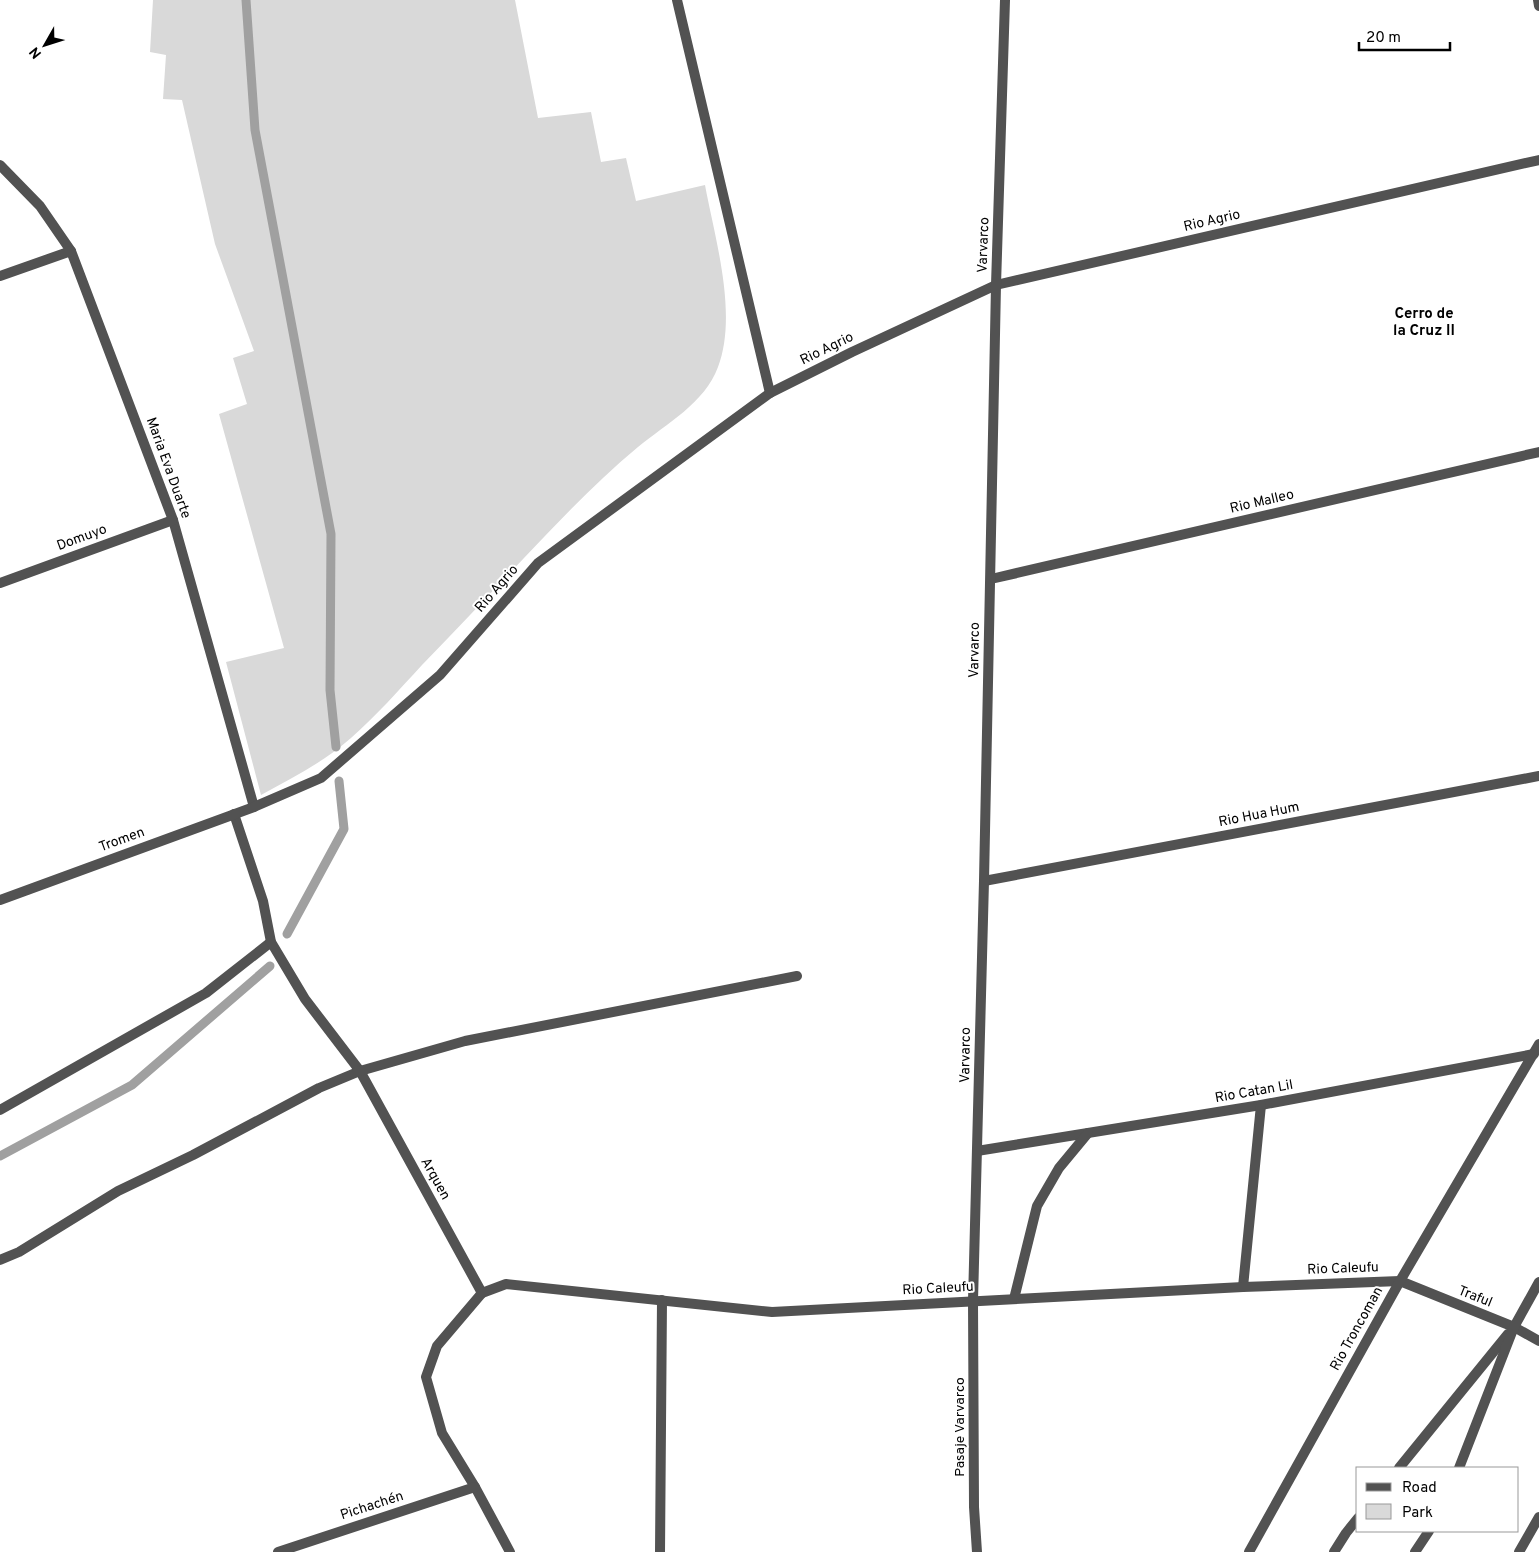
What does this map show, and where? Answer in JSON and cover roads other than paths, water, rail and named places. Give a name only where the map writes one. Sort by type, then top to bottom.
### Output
[{"type":"street","points":[[677,0],[770,393]]},
{"type":"street","name":"Varvarco","points":[[973,1301],[991,579],[996,286],[1005,0]]},
{"type":"street","points":[[1538,0],[1539,6]]},
{"type":"street","name":"Rio Agrio","points":[[254,806],[320,778],[440,675],[538,563],[770,393],[996,286],[1539,160]]},
{"type":"street","name":"Maria Eva Duarte","points":[[0,165],[40,206],[71,251],[173,520],[254,806]]},
{"type":"street","points":[[0,276],[71,251]]},
{"type":"street","name":"Rio Malleo","points":[[991,579],[1539,452]]},
{"type":"street","name":"Domuyo","points":[[0,583],[173,520]]},
{"type":"street","name":"Rio Hua Hum","points":[[984,881],[1539,776]]},
{"type":"street","name":"Tromen","points":[[0,900],[254,806]]},
{"type":"street","name":"Arquen","points":[[234,814],[263,901],[271,942],[304,998],[360,1071],[482,1293]]},
{"type":"street","points":[[0,1110],[206,993],[271,942]]},
{"type":"street","points":[[0,1260],[19,1252],[118,1191],[192,1155],[319,1088],[360,1071],[465,1041],[797,976]]},
{"type":"street","name":"Rio Catan Lil","points":[[977,1151],[1261,1105],[1536,1049]]},
{"type":"street","name":"Rio Troncoman","points":[[1249,1552],[1400,1281],[1536,1049]]},
{"type":"street","points":[[1243,1287],[1261,1105]]},
{"type":"street","points":[[1014,1299],[1037,1206],[1059,1168],[1088,1133]]},
{"type":"street","name":"Rio Caleufu","points":[[482,1293],[506,1284],[772,1312],[1243,1287],[1400,1281]]},
{"type":"street","name":"Traful","points":[[1400,1281],[1514,1327],[1539,1341]]},
{"type":"street","points":[[1459,1467],[1514,1327],[1539,1282]]},
{"type":"street","points":[[482,1293],[437,1346],[426,1377],[442,1433],[475,1487],[510,1552]]},
{"type":"street","points":[[660,1552],[662,1300]]},
{"type":"street","name":"Pasaje Varvarco","points":[[973,1301],[974,1507],[977,1552]]},
{"type":"street","points":[[1400,1467],[1514,1327]]},
{"type":"street","name":"Pichachén","points":[[278,1552],[475,1487]]},
{"type":"street","points":[[1519,1552],[1539,1517]]},
{"type":"street","points":[[1334,1552],[1356,1520]]},
{"type":"street","points":[[1415,1552],[1427,1532]]},
{"type":"waterway","points":[[246,0],[255,130],[331,534],[330,690],[336,747]]},
{"type":"waterway","points":[[287,934],[344,829],[339,781]]},
{"type":"waterway","points":[[0,1156],[132,1085],[270,966]]},
{"type":"district","name":"Cerro de la Cruz II","points":[[1424,322]]}]
